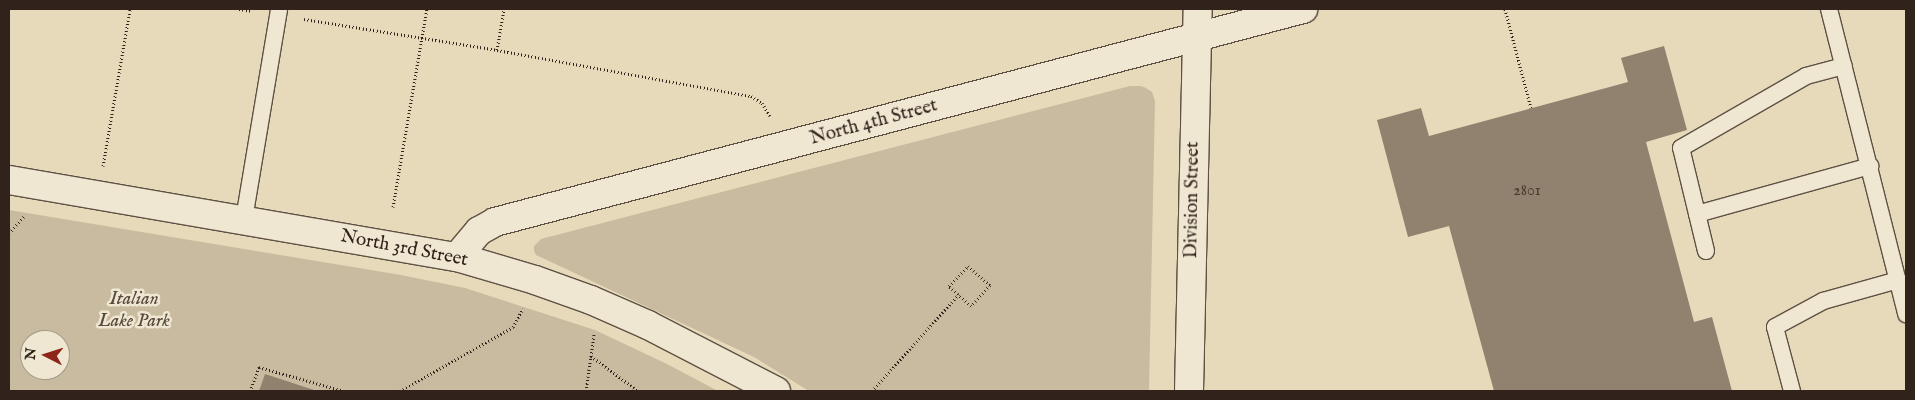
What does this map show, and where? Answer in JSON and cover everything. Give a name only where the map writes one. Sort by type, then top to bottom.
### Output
[{"type":"street","name":"Division Street","points":[[1189,391],[1198,9]]},
{"type":"street","name":"North 4th Street","points":[[457,257],[478,231],[495,222],[1303,9]]},
{"type":"street","name":"North 3rd Street","points":[[9,180],[457,257],[535,280],[591,300],[648,325],[776,391]]},
{"type":"lane","points":[[244,219],[279,9]]},
{"type":"lane","points":[[1829,9],[1906,314]]},
{"type":"lane","points":[[1706,251],[1681,148],[1806,76],[1844,66]]},
{"type":"lane","points":[[1697,214],[1870,166]]},
{"type":"lane","points":[[1792,391],[1775,327],[1823,301],[1898,280]]},
{"type":"path","points":[[102,170],[130,9]]},
{"type":"path","points":[[393,207],[427,9]]},
{"type":"path","points":[[497,50],[504,9]]},
{"type":"path","points":[[1505,9],[1531,108]]},
{"type":"path","points":[[300,18],[497,50],[751,96],[762,103],[772,120]]},
{"type":"path","points":[[9,233],[26,213]]},
{"type":"path","points":[[968,266],[990,285],[971,306],[959,294],[949,286],[968,266]]},
{"type":"path","points":[[400,391],[513,327],[535,280]]},
{"type":"path","points":[[872,391],[959,294]]},
{"type":"path","points":[[586,391],[595,330]]},
{"type":"path","points":[[591,356],[638,391]]},
{"type":"path","points":[[250,391],[259,367],[344,391]]},
{"type":"green space","points":[[1130,86],[1146,88],[1152,92],[1155,101],[1149,391],[809,391],[754,357],[536,255],[534,251],[534,246],[541,239]]},
{"type":"green space","name":"Italian Lake Park","points":[[9,210],[401,275],[465,288],[595,330],[667,364],[718,391],[9,391]]},
{"type":"building","points":[[1664,46],[1687,130],[1646,142],[1694,322],[1712,317],[1732,391],[1494,391],[1449,226],[1408,237],[1377,120],[1421,108],[1429,136],[1628,82],[1621,58]]},
{"type":"building","points":[[265,374],[317,391],[259,391]]}]
